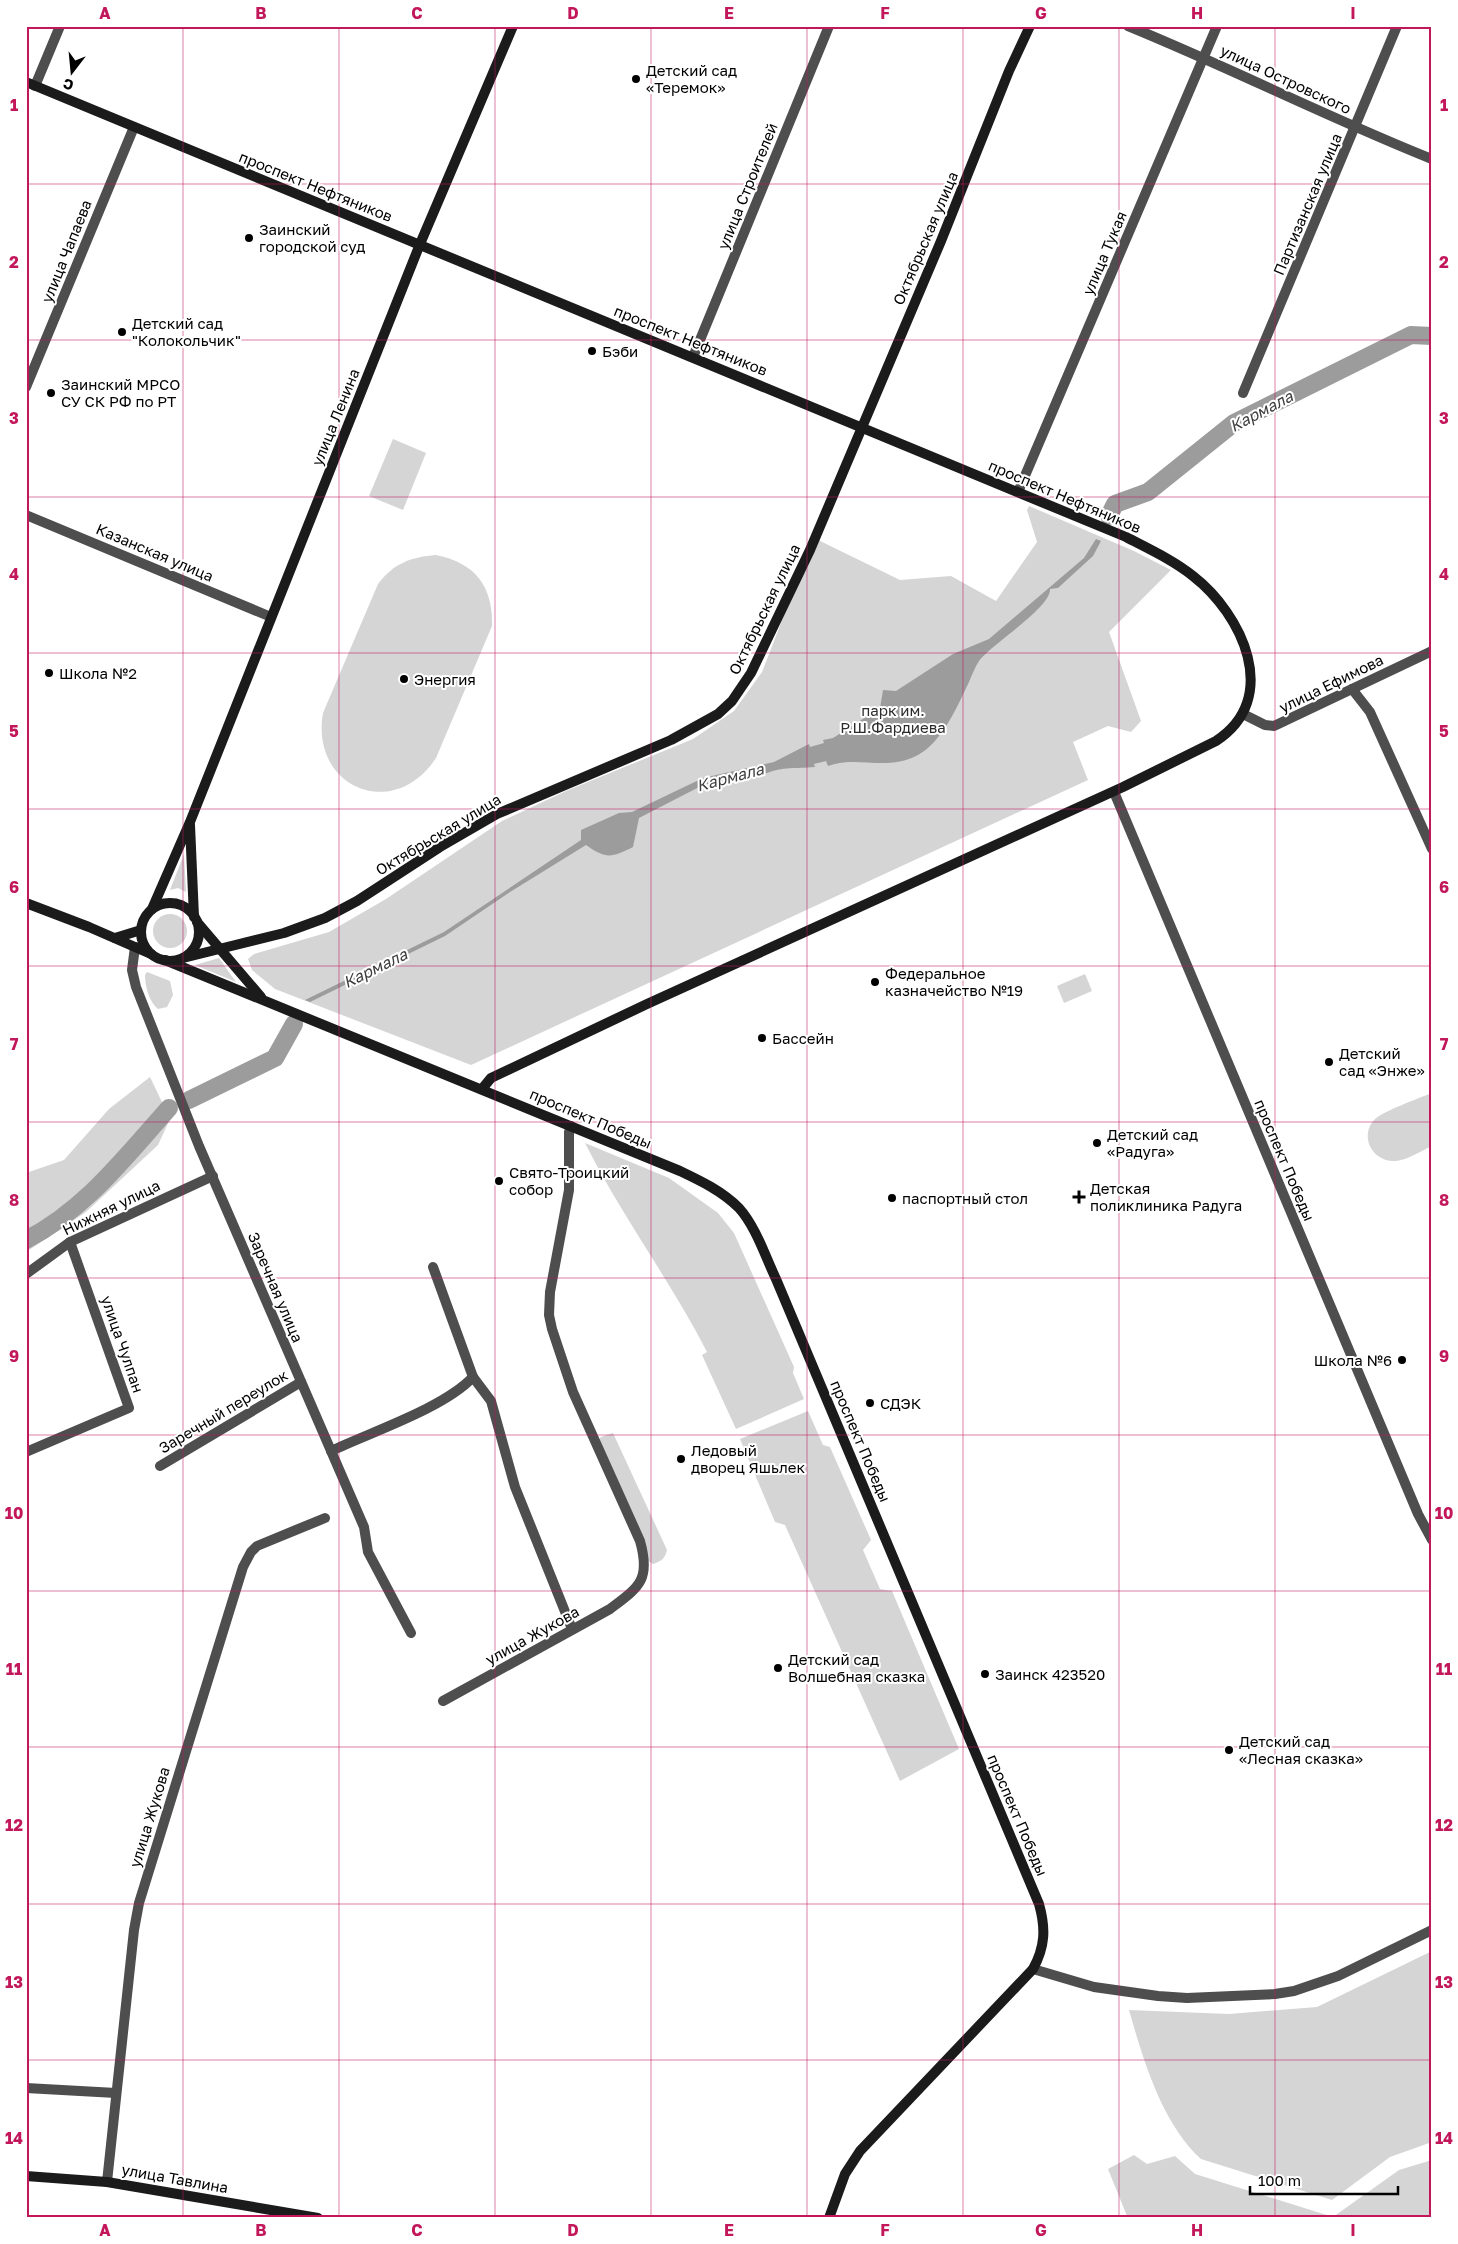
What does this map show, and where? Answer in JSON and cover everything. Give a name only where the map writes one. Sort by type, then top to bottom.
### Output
[{"type":"main road","name":"улица Ленина","points":[[152,909],[190,822],[420,244],[513,26]]},
{"type":"main road","name":"Октябрьская улица","points":[[183,958],[284,933],[326,918],[497,814],[671,740],[718,714],[737,696],[751,674],[810,550],[941,240],[1009,71],[1030,26]]},
{"type":"main road","name":"проспект Нефтяников","points":[[30,84],[1126,537],[1170,560],[1193,576],[1209,590],[1235,625],[1244,645],[1251,680],[1250,694],[1243,714]]},
{"type":"main road","points":[[482,1089],[491,1078],[647,1004],[1114,792],[1216,741],[1229,732],[1243,714]]},
{"type":"main road","points":[[26,903],[165,960],[183,958],[192,950],[198,940],[190,822]]},
{"type":"main road","points":[[154,956],[146,947],[141,930],[145,918],[152,909],[163,904],[175,904],[186,908],[219,950],[263,999]]},
{"type":"main road","points":[[115,938],[141,930]]},
{"type":"main road","name":"проспект Победы","points":[[165,960],[704,1182],[739,1209],[752,1229],[776,1279],[1039,1904],[1043,1918],[1044,1939],[1039,1958],[1033,1969],[860,2151],[845,2174],[829,2218]]},
{"type":"main road","name":"улица Тавлина","points":[[26,2176],[107,2182],[318,2218]]},
{"type":"street","points":[[30,84],[60,26]]},
{"type":"street","name":"улица Строителей","points":[[693,357],[829,26]]},
{"type":"street","name":"улица Островского","points":[[1128,26],[1205,57],[1356,128],[1432,158]]},
{"type":"street","name":"улица Тукая","points":[[1018,492],[1217,26]]},
{"type":"street","name":"Партизанская улица","points":[[1243,393],[1356,128],[1397,26]]},
{"type":"street","name":"улица Чапаева","points":[[26,386],[134,127]]},
{"type":"street","name":"Казанская улица","points":[[26,515],[271,617]]},
{"type":"street","name":"улица Ефимова","points":[[1243,714],[1265,725],[1274,726],[1432,651]]},
{"type":"street","points":[[1352,689],[1370,712],[1432,849]]},
{"type":"street","name":"проспект Победы","points":[[1114,792],[1418,1514],[1432,1540]]},
{"type":"street","name":"Заречная улица","points":[[135,947],[132,970],[136,987],[186,1116],[364,1527],[368,1552],[411,1632]]},
{"type":"street","name":"улица Жукова","points":[[443,1701],[610,1609],[638,1587],[643,1576],[645,1563],[640,1541],[573,1392],[557,1347],[549,1315],[550,1292],[569,1190],[569,1132],[571,1126]]},
{"type":"street","name":"Нижняя улица","points":[[26,1274],[70,1242],[213,1176]]},
{"type":"street","name":"улица Чулпан","points":[[26,1452],[129,1408],[70,1242]]},
{"type":"street","points":[[433,1267],[473,1377],[491,1401],[515,1487],[572,1629]]},
{"type":"street","points":[[331,1451],[435,1404],[461,1388],[473,1377]]},
{"type":"street","name":"Заречный переулок","points":[[160,1466],[301,1382]]},
{"type":"street","name":"улица Жукова","points":[[107,2182],[134,1930],[139,1903],[243,1567],[251,1552],[257,1546],[325,1518]]},
{"type":"street","points":[[1033,1969],[1094,1987],[1158,1996],[1187,1998],[1275,1994],[1294,1991],[1338,1976],[1432,1930]]},
{"type":"street","points":[[26,2088],[116,2093]]},
{"type":"green space","points":[[393,439],[426,453],[403,510],[369,496]]},
{"type":"green space","name":"парк им. Р.Ш.Фардиева","points":[[1029,506],[1134,551],[1171,570],[1109,632],[1141,721],[1131,732],[1108,726],[1073,742],[1088,780],[471,1065],[275,989],[252,970],[248,959],[254,954],[329,932],[386,899],[502,821],[566,791],[693,739],[734,711],[762,672],[814,538],[900,580],[951,576],[996,601],[1037,542],[1027,510]]},
{"type":"green space","name":"Энергия","points":[[436,555],[462,564],[479,579],[489,600],[492,612],[492,626],[436,758],[418,778],[398,789],[378,792],[358,788],[342,777],[329,760],[322,739],[323,713],[378,584],[390,571],[404,562],[419,557]]},
{"type":"green space","points":[[184,854],[186,892],[178,888],[170,890]]},
{"type":"green space","points":[[170,914],[182,919],[187,931],[182,943],[170,948],[158,943],[153,931],[158,919]]},
{"type":"green space","points":[[219,958],[236,982],[195,965]]},
{"type":"green space","points":[[147,972],[170,981],[173,995],[167,1007],[158,1009],[152,1002],[146,984],[145,975]]},
{"type":"green space","points":[[1085,974],[1092,991],[1064,1003],[1057,986]]},
{"type":"green space","points":[[150,1077],[170,1119],[158,1145],[86,1212],[26,1252],[26,1173],[64,1160],[109,1109]]},
{"type":"green space","points":[[1432,1093],[1432,1146],[1396,1161],[1381,1158],[1375,1153],[1370,1147],[1368,1133],[1375,1119]]},
{"type":"green space","points":[[585,1143],[669,1178],[718,1213],[734,1233],[794,1367],[793,1373],[804,1399],[736,1429],[702,1355],[707,1352],[693,1325],[614,1196]]},
{"type":"green space","points":[[808,1411],[823,1445],[830,1447],[871,1540],[863,1550],[880,1589],[892,1591],[959,1749],[900,1781],[785,1525],[775,1522],[740,1439]]},
{"type":"green space","points":[[613,1433],[667,1550],[662,1559],[653,1564],[648,1561],[598,1441],[601,1437]]},
{"type":"green space","points":[[1432,1951],[1432,2142],[1390,2157],[1332,2200],[1201,2159],[1187,2145],[1175,2128],[1156,2090],[1129,2010],[1229,2014],[1317,2007]]},
{"type":"green space","points":[[1134,2155],[1147,2164],[1175,2156],[1195,2174],[1333,2217],[1399,2170],[1432,2160],[1432,2218],[1125,2218],[1127,2216],[1108,2169]]},
{"type":"water","points":[[1096,539],[1101,541],[1093,556],[1058,588],[1050,589],[1048,597],[1041,606],[979,661],[942,733],[927,749],[918,755],[906,760],[883,763],[850,762],[828,766],[826,761],[814,764],[815,767],[784,769],[764,774],[761,771],[703,785],[639,818],[633,847],[614,855],[604,855],[586,845],[510,892],[445,936],[310,1002],[305,1000],[444,932],[581,840],[581,830],[619,813],[632,812],[703,778],[774,762],[809,744],[810,747],[824,743],[823,740],[833,738],[880,708],[883,690],[896,691],[953,654],[989,639],[1084,558]]},
{"type":"waterway","name":"Кармала","points":[[1109,516],[1115,504],[1148,492],[1234,423],[1411,335],[1432,336]]},
{"type":"waterway","name":"Кармала","points":[[189,1100],[275,1058],[294,1024]]},
{"type":"waterway","name":"Кармала","points":[[26,1240],[48,1227],[86,1198],[104,1181],[169,1108]]},
{"type":"place","name":"Детский сад «Теремок»","points":[[636,79]]},
{"type":"place","name":"Заинский городской суд","points":[[249,238]]},
{"type":"place","name":"Детский сад \"Колокольчик\"","points":[[122,332]]},
{"type":"place","name":"Бэби","points":[[592,351]]},
{"type":"place","name":"Заинский МРСО СУ СК РФ по РТ","points":[[51,393]]},
{"type":"place","name":"Школа №2","points":[[49,673]]},
{"type":"place","name":"Энергия","points":[[404,679]]},
{"type":"place","name":"Федеральное казначейство №19","points":[[875,982]]},
{"type":"place","name":"Бассейн","points":[[762,1038]]},
{"type":"place","name":"Детский сад «Энже»","points":[[1329,1062]]},
{"type":"place","name":"Детский сад «Радуга»","points":[[1097,1143]]},
{"type":"place","name":"Свято-Троицкий собор","points":[[499,1181]]},
{"type":"place","name":"Детская поликлиника Радуга","points":[[1079,1197]]},
{"type":"place","name":"паспортный стол","points":[[892,1198]]},
{"type":"place","name":"Школа №6","points":[[1402,1360]]},
{"type":"place","name":"СДЭК","points":[[870,1403]]},
{"type":"place","name":"Ледовый дворец Яшьлек","points":[[681,1459]]},
{"type":"place","name":"Детский сад Волшебная сказка","points":[[778,1668]]},
{"type":"place","name":"Заинск 423520","points":[[985,1674]]},
{"type":"place","name":"Детский сад «Лесная сказка»","points":[[1229,1750]]}]
